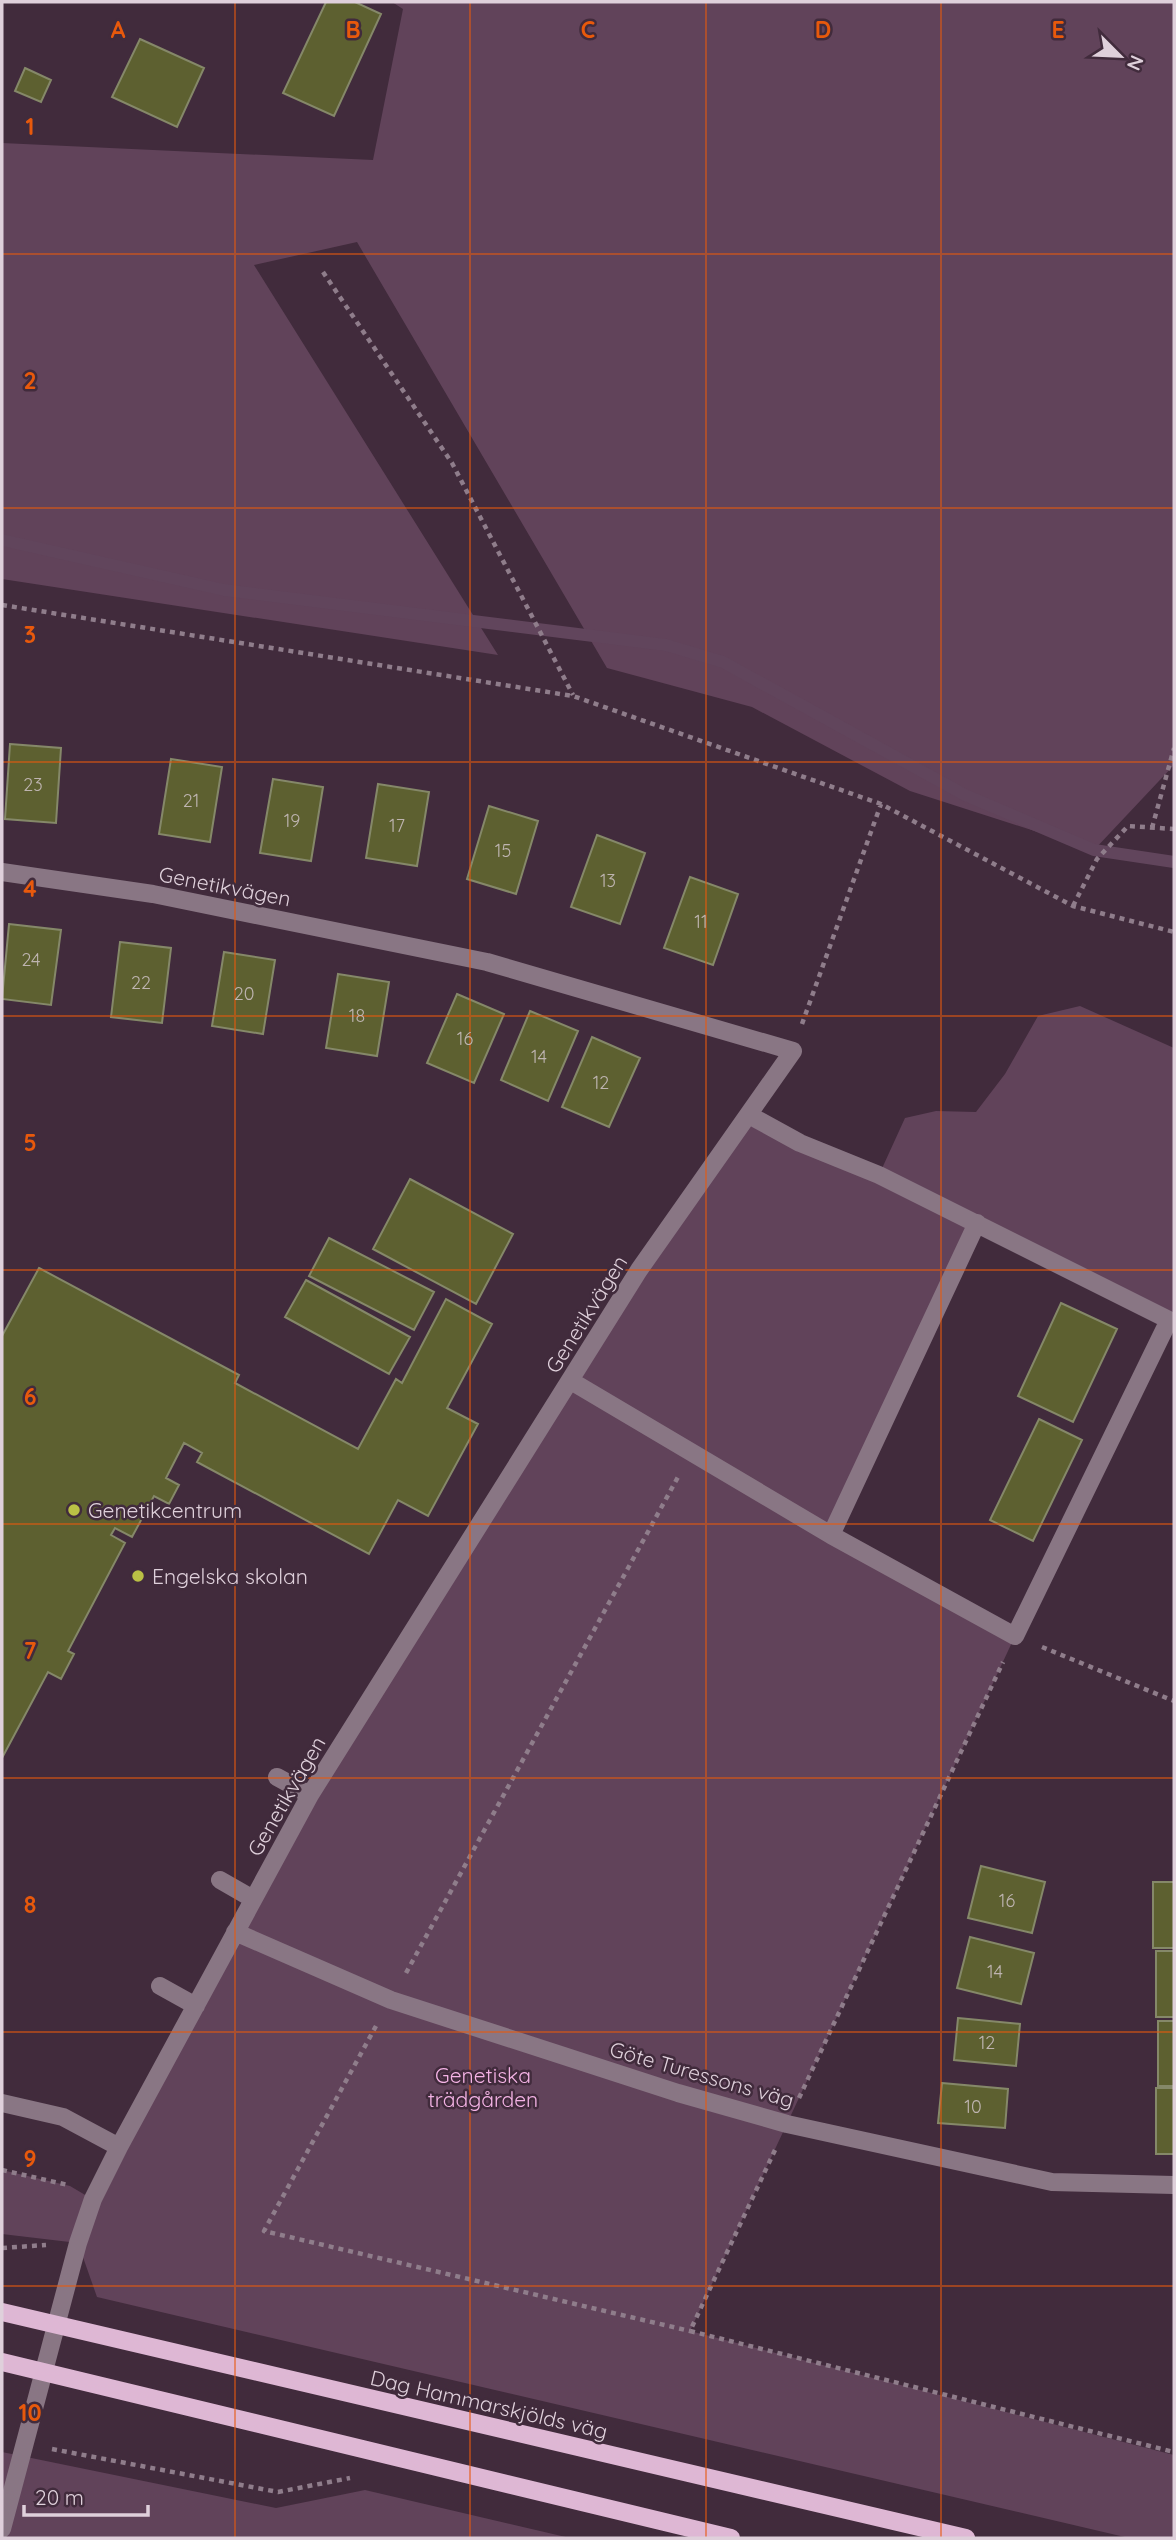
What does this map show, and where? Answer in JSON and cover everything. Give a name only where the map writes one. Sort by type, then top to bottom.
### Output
[{"type":"main road","name":"Dag Hammarskjölds väg","points":[[2,2312],[966,2538]]},
{"type":"main road","points":[[2,2362],[731,2538]]},
{"type":"street","name":"Genetikvägen","points":[[2,872],[153,894],[487,962],[793,1051],[639,1270],[310,1795],[119,2147],[93,2199],[78,2243],[2,2529]]},
{"type":"street","points":[[571,1381],[831,1535],[1015,1636],[1169,1320],[879,1175],[800,1143],[748,1115]]},
{"type":"street","points":[[831,1535],[977,1223]]},
{"type":"street","points":[[278,1777],[310,1795]]},
{"type":"street","points":[[219,1880],[253,1899]]},
{"type":"street","name":"Göte Turessons väg","points":[[235,1932],[391,2000],[678,2094],[787,2123],[1052,2182],[1174,2185]]},
{"type":"street","points":[[160,1986],[196,2006]]},
{"type":"street","points":[[2,2103],[63,2117],[119,2147]]},
{"type":"path","points":[[323,272],[452,463],[573,696]]},
{"type":"path","points":[[2,605],[573,696],[881,804],[1073,906],[1174,932]]},
{"type":"path","points":[[1152,828],[1174,748]]},
{"type":"path","points":[[793,1051],[881,804]]},
{"type":"path","points":[[1073,906],[1103,852],[1128,826],[1174,829]]},
{"type":"path","points":[[690,2331],[264,2231],[691,1453]]},
{"type":"path","points":[[1015,1636],[1174,1701]]},
{"type":"path","points":[[2,2170],[70,2186],[93,2199]]},
{"type":"path","points":[[2,2248],[78,2243]]},
{"type":"path","points":[[24,2445],[107,2458],[278,2492],[363,2476]]},
{"type":"green space","points":[[392,2],[1174,2],[1174,765],[1094,850],[910,791],[752,707],[607,668],[357,242],[254,265],[498,655],[2,579],[2,143],[373,160],[403,9]]},
{"type":"green space","name":"Genetiska trädgården","points":[[1080,1006],[1174,1048],[1174,1309],[1169,1320],[977,1223],[831,1534],[1015,1636],[690,2331],[1174,2455],[1174,2538],[1129,2538],[97,2297],[78,2243],[2,2234],[2,2170],[70,2186],[92,2199],[310,1795],[749,1115],[879,1175],[905,1118],[936,1111],[976,1112],[1005,1074],[1038,1016]]},
{"type":"green space","points":[[2,2452],[276,2508],[365,2490],[570,2538],[2,2538]]},
{"type":"building","points":[[326,2],[355,2],[381,14],[334,116],[283,93]]},
{"type":"building","points":[[140,39],[204,68],[177,127],[112,97]]},
{"type":"building","points":[[25,68],[51,80],[41,102],[15,91]]},
{"type":"building","points":[[10,744],[61,748],[56,823],[5,819]]},
{"type":"building","points":[[171,759],[222,767],[210,842],[159,834]]},
{"type":"building","points":[[273,779],[323,787],[311,861],[260,853]]},
{"type":"building","points":[[378,784],[429,792],[417,866],[366,858]]},
{"type":"building","points":[[489,806],[538,821],[516,894],[467,879]]},
{"type":"building","points":[[597,835],[645,853],[620,924],[571,907]]},
{"type":"building","points":[[690,877],[738,894],[713,965],[664,948]]},
{"type":"building","points":[[9,924],[61,930],[51,1005],[2,999]]},
{"type":"building","points":[[120,942],[171,948],[162,1023],[111,1017]]},
{"type":"building","points":[[224,952],[275,960],[263,1034],[212,1026]]},
{"type":"building","points":[[338,974],[389,982],[377,1056],[326,1048]]},
{"type":"building","points":[[457,994],[504,1014],[474,1083],[427,1063]]},
{"type":"building","points":[[530,1011],[578,1031],[548,1101],[501,1080]]},
{"type":"building","points":[[592,1037],[640,1058],[609,1127],[562,1107]]},
{"type":"building","points":[[410,1179],[513,1234],[476,1304],[373,1249]]},
{"type":"building","points":[[329,1238],[434,1292],[414,1330],[309,1276]]},
{"type":"building","name":"Genetikcentrum","points":[[39,1268],[239,1375],[235,1383],[358,1449],[396,1379],[402,1383],[446,1299],[492,1324],[447,1408],[478,1424],[428,1516],[398,1500],[369,1554],[197,1462],[202,1453],[184,1443],[166,1478],[179,1485],[169,1504],[154,1496],[132,1537],[115,1528],[111,1535],[125,1543],[68,1651],[74,1654],[61,1679],[48,1672],[2,1758],[2,1336]]},
{"type":"building","points":[[306,1280],[410,1337],[389,1374],[285,1317]]},
{"type":"building","points":[[1061,1303],[1117,1329],[1073,1422],[1018,1396]]},
{"type":"building","points":[[1039,1419],[1082,1440],[1033,1541],[990,1520]]},
{"type":"building","points":[[981,1866],[1045,1882],[1032,1933],[968,1918]]},
{"type":"building","points":[[1153,1882],[1174,1882],[1174,1948],[1153,1948]]},
{"type":"building","points":[[970,1937],[1034,1953],[1021,2004],[957,1988]]},
{"type":"building","points":[[1156,1951],[1174,1951],[1174,2017],[1156,2017]]},
{"type":"building","points":[[958,2018],[1020,2024],[1016,2066],[954,2060]]},
{"type":"building","points":[[1158,2021],[1174,2021],[1174,2086],[1158,2086]]},
{"type":"building","points":[[942,2083],[1008,2089],[1005,2128],[938,2123]]},
{"type":"building","points":[[1156,2088],[1174,2088],[1174,2154],[1156,2154]]},
{"type":"waterway","points":[[2,540],[224,590],[666,645],[723,662],[965,795],[1094,850],[1174,862]]},
{"type":"place","name":"Genetikcentrum","points":[[74,1510]]},
{"type":"place","name":"Engelska skolan","points":[[138,1576]]}]
